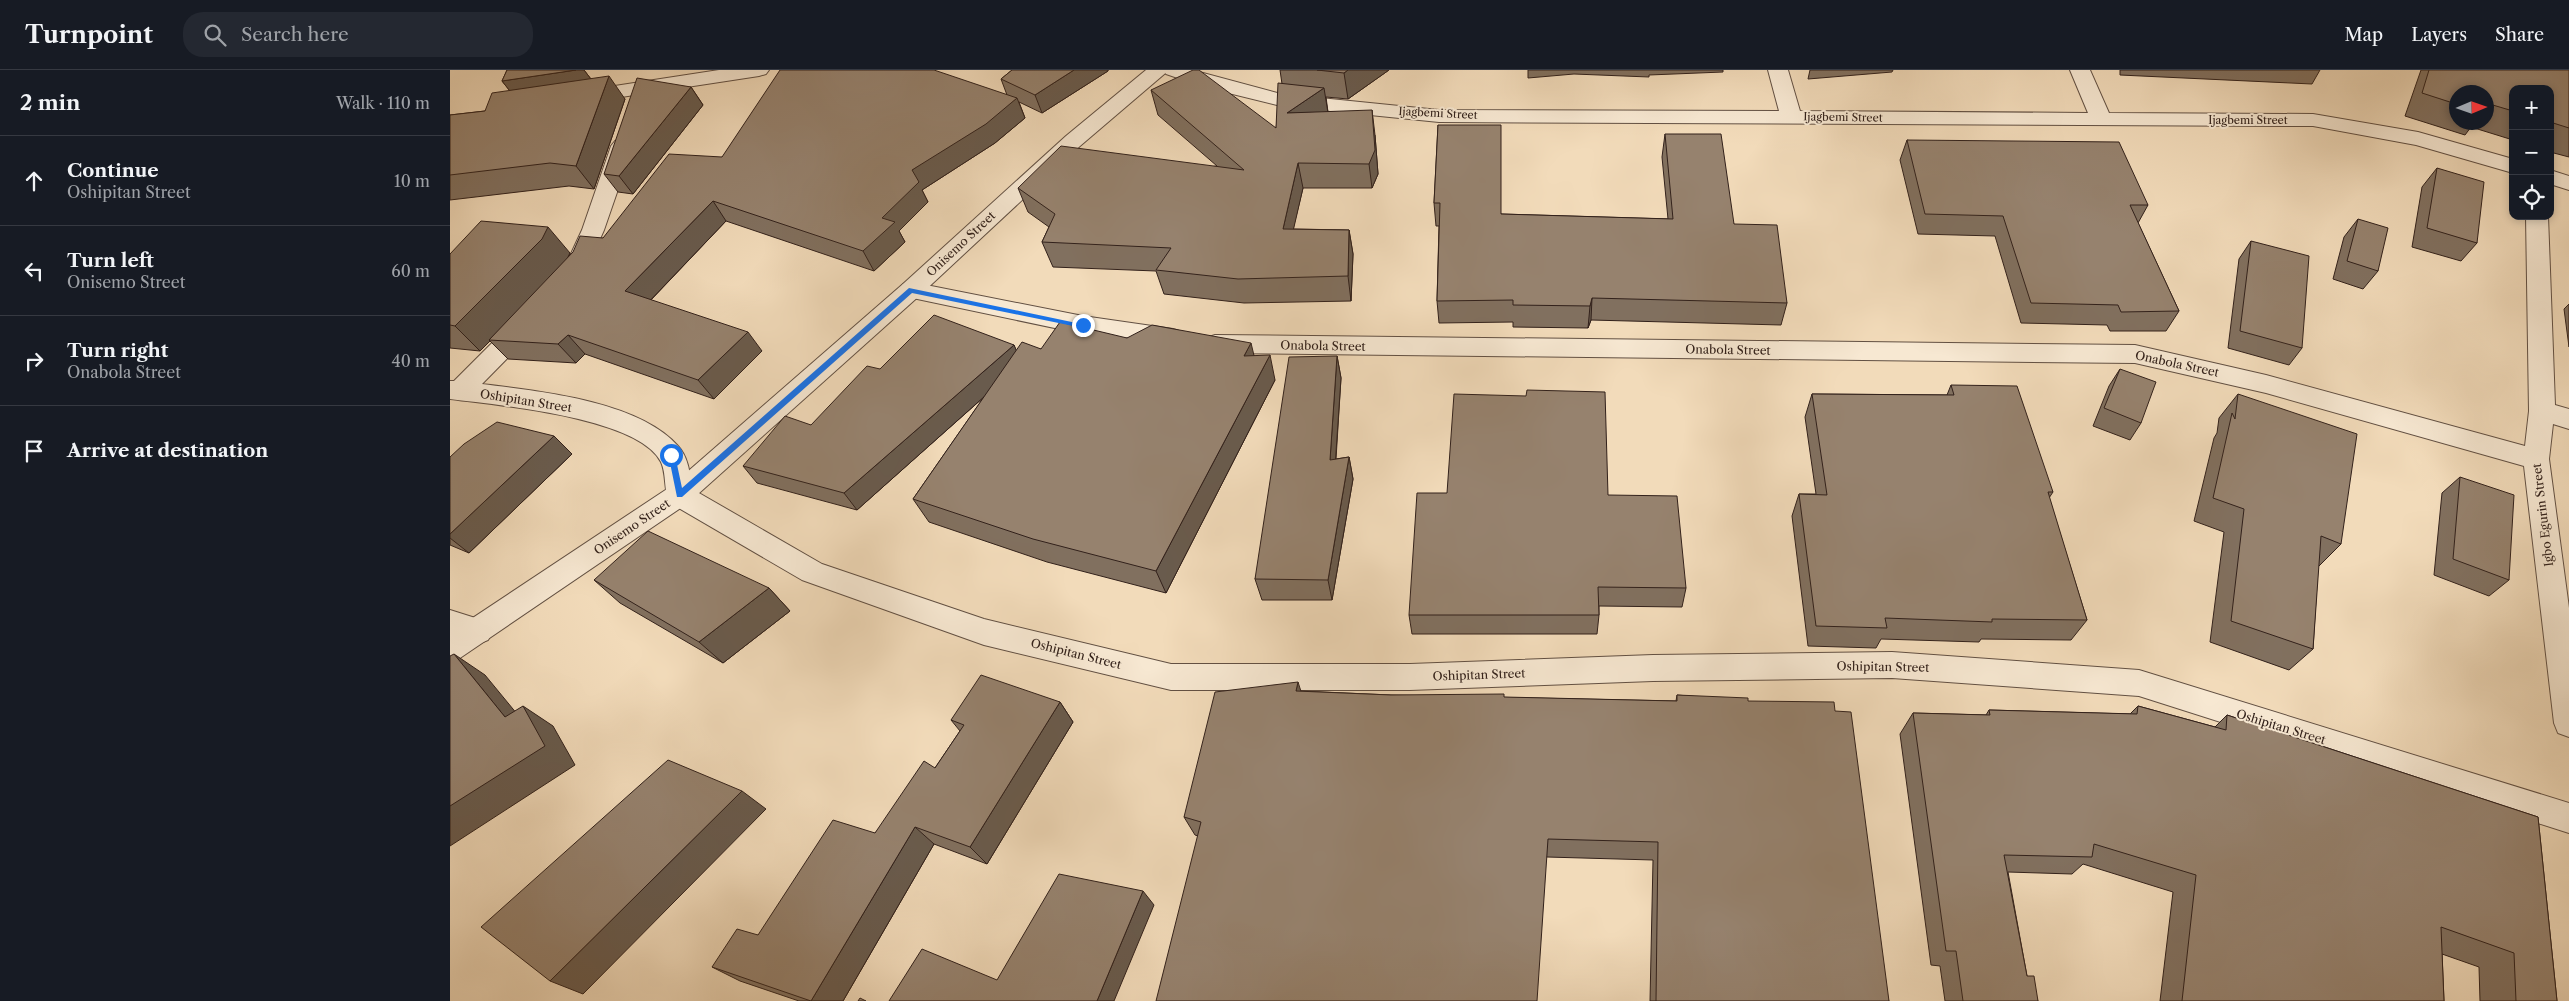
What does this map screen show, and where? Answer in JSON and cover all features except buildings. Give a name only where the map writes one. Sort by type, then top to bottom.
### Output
[{"type":"street","points":[[565,100],[635,105],[758,70]]},
{"type":"street","name":"Onisemo Street","points":[[450,648],[679,495],[911,290],[1073,141],[1120,100],[1159,70]]},
{"type":"street","name":"Ijagbemi Street","points":[[1173,70],[1211,83],[1281,100],[1439,116],[1791,116],[2313,120],[2418,138],[2509,165]]},
{"type":"street","points":[[1778,70],[1791,116]]},
{"type":"street","points":[[2080,70],[2101,119]]},
{"type":"street","points":[[563,284],[576,270],[593,230],[635,105]]},
{"type":"street","points":[[2554,178],[2569,183]]},
{"type":"street","name":"Igbo Egurin Street","points":[[2537,220],[2542,411],[2536,460],[2569,723]]},
{"type":"street","name":"Onabola Street","points":[[911,290],[1083,325],[1217,344],[2135,354],[2266,384],[2536,460]]},
{"type":"street","points":[[455,391],[538,312]]},
{"type":"street","name":"Oshipitan Street","points":[[455,391],[563,404],[642,429],[671,455],[679,495],[812,572],[984,632],[1171,677],[1410,677],[1653,668],[1892,665],[2139,683],[2569,818]]},
{"type":"street","points":[[2542,411],[2569,419]]},
{"type":"street","points":[[450,622],[478,631]]},
{"type":"route","points":[[671,455],[679,495],[911,290],[1083,325]]}]
